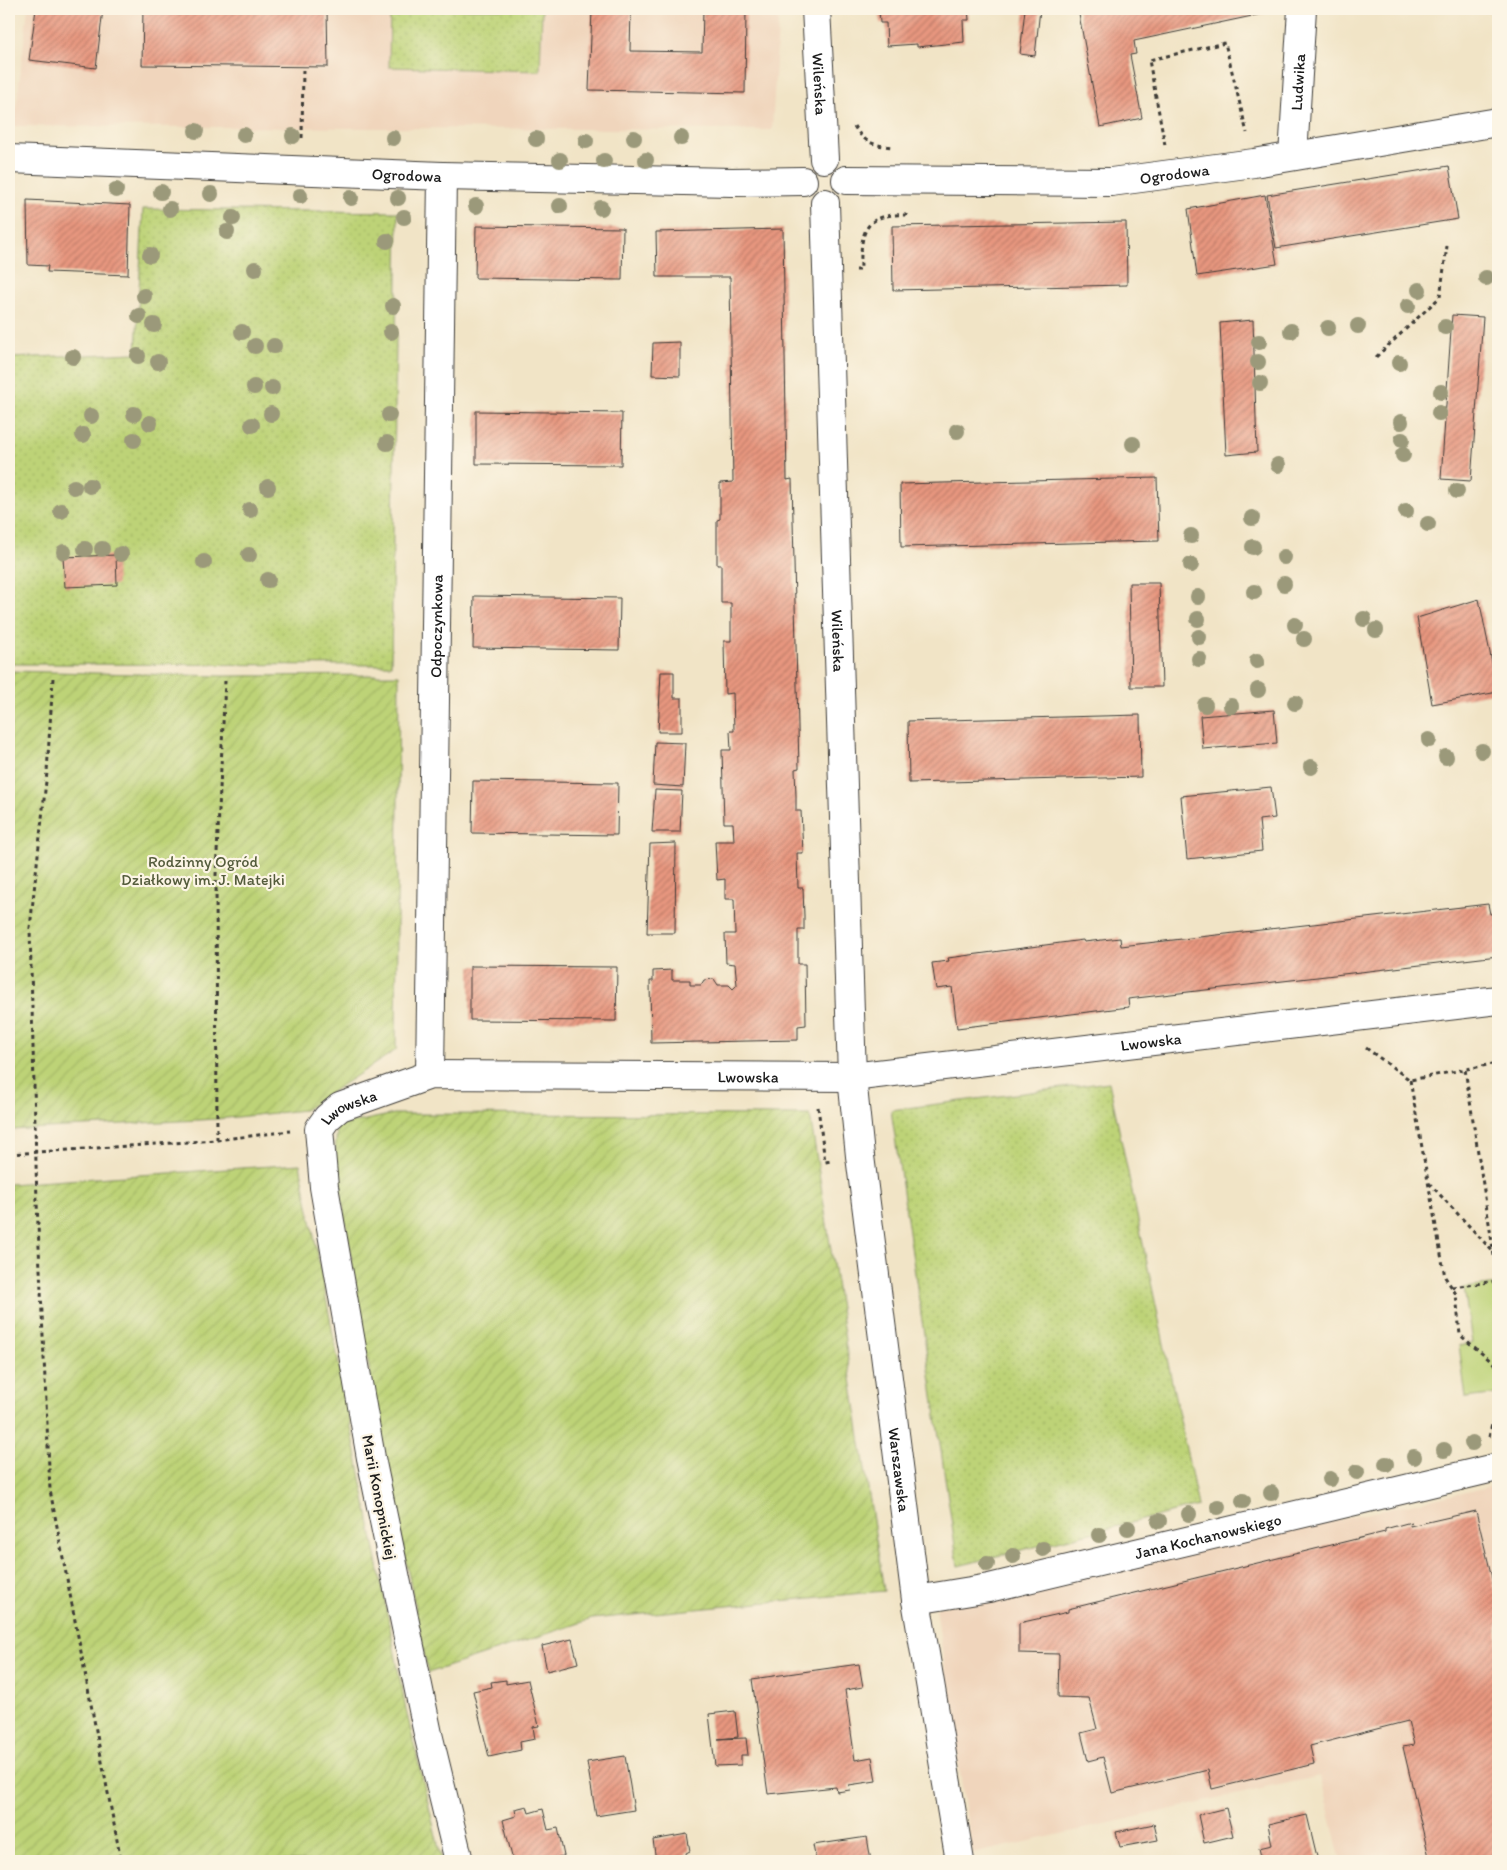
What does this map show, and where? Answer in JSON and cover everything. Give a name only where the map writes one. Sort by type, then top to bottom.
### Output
[{"type":"street","name":"Wileńska","points":[[816,9],[824,159]]},
{"type":"street","name":"Ludwika","points":[[1293,156],[1302,9]]},
{"type":"street","name":"Ogrodowa","points":[[846,180],[1111,182],[1170,176],[1254,163],[1498,122]]},
{"type":"street","name":"Ogrodowa","points":[[9,159],[442,176],[732,182],[803,181]]},
{"type":"street","points":[[824,159],[831,160],[840,166],[846,180],[846,187],[841,196],[832,202],[825,203],[809,196],[803,187],[803,181],[809,166],[824,159]]},
{"type":"street","name":"Odpoczynkowa","points":[[430,1076],[442,176]]},
{"type":"street","name":"Wileńska","points":[[825,203],[852,1077]]},
{"type":"street","name":"Lwowska","points":[[319,1129],[327,1118],[340,1107],[430,1076],[852,1077],[1498,1000]]},
{"type":"street","name":"Warszawska","points":[[852,1077],[860,1156],[916,1600],[960,1861]]},
{"type":"street","name":"Marii Konopnickiej","points":[[319,1129],[324,1187],[371,1458],[428,1734],[459,1861]]},
{"type":"street","name":"Jana Kochanowskiego","points":[[916,1600],[989,1588],[1498,1467]]},
{"type":"path","points":[[1170,176],[1149,60],[1225,43],[1254,163]]},
{"type":"path","points":[[302,138],[303,67]]},
{"type":"path","points":[[853,122],[854,127],[866,142],[876,146],[897,148]]},
{"type":"path","points":[[852,270],[861,270],[863,235],[873,220],[879,217],[906,215]]},
{"type":"path","points":[[1376,357],[1440,297],[1448,246]]},
{"type":"path","points":[[53,678],[47,772],[30,928],[36,1152],[50,1490],[121,1861]]},
{"type":"path","points":[[217,1140],[216,875],[226,681]]},
{"type":"path","points":[[1365,1048],[1410,1080],[1445,1277],[1456,1294],[1460,1335],[1498,1367]]},
{"type":"path","points":[[1410,1080],[1497,1064],[1498,1085]]},
{"type":"path","points":[[1452,1287],[1498,1281],[1465,1069]]},
{"type":"path","name":"Lwowska","points":[[9,1154],[217,1140],[319,1129]]},
{"type":"path","points":[[1428,1183],[1498,1258]]},
{"type":"shaded area","points":[[28,9],[779,9],[772,130],[14,126]]},
{"type":"shaded area","points":[[1498,1485],[1498,1861],[1341,1861],[1320,1776],[972,1854],[936,1608]]},
{"type":"green space","points":[[390,9],[542,9],[540,71],[389,67]]},
{"type":"green space","points":[[143,209],[398,212],[391,665],[9,664],[9,358],[136,353]]},
{"type":"green space","name":"Rodzinny Ogród Działkowy im. J. Matejki","points":[[9,671],[225,676],[399,675],[396,1050],[304,1110],[217,1119],[9,1130]]},
{"type":"green space","points":[[1109,1082],[1198,1506],[958,1566],[891,1110]]},
{"type":"green space","points":[[394,1114],[810,1115],[884,1591],[592,1619],[428,1673],[375,1404],[335,1156],[337,1126]]},
{"type":"green space","points":[[300,1164],[406,1710],[442,1861],[9,1861],[9,1184]]},
{"type":"green space","points":[[1498,1284],[1498,1394],[1466,1398],[1459,1345],[1472,1343],[1464,1288]]},
{"type":"building","points":[[36,9],[103,9],[96,68],[29,60]]},
{"type":"building","points":[[143,9],[327,9],[328,67],[142,65]]},
{"type":"building","points":[[592,9],[631,9],[630,51],[702,52],[703,9],[746,9],[745,93],[589,90]]},
{"type":"building","points":[[879,9],[968,9],[969,20],[963,20],[964,42],[917,47],[917,44],[887,46],[886,23],[880,23]]},
{"type":"building","points":[[1025,9],[1040,9],[1035,56],[1020,54]]},
{"type":"building","points":[[1078,9],[1271,9],[1271,12],[1134,41],[1136,54],[1130,55],[1142,118],[1100,127]]},
{"type":"building","points":[[1449,166],[1458,219],[1276,248],[1267,195]]},
{"type":"building","points":[[1265,195],[1277,264],[1197,276],[1188,209]]},
{"type":"building","points":[[27,200],[130,205],[128,275],[47,272],[48,266],[28,265]]},
{"type":"building","points":[[1126,222],[1127,285],[893,290],[892,226]]},
{"type":"building","points":[[476,226],[623,228],[622,280],[475,278]]},
{"type":"building","points":[[783,229],[787,480],[792,479],[799,768],[795,769],[796,811],[801,811],[803,853],[797,853],[798,888],[803,888],[804,916],[804,930],[798,930],[798,964],[805,964],[806,1025],[798,1026],[798,1040],[651,1043],[650,981],[653,981],[653,971],[672,970],[672,980],[690,980],[690,985],[701,985],[704,980],[714,979],[718,985],[729,985],[733,989],[737,985],[735,964],[726,963],[725,934],[735,934],[734,899],[725,899],[725,879],[717,880],[715,841],[734,841],[733,823],[724,823],[722,750],[731,750],[730,731],[734,731],[733,693],[725,694],[724,641],[731,641],[731,603],[721,603],[721,565],[717,565],[717,520],[720,519],[720,483],[733,482],[730,277],[657,277],[656,232]]},
{"type":"building","points":[[1452,315],[1483,317],[1471,481],[1441,479]]},
{"type":"building","points":[[1253,320],[1257,452],[1226,455],[1220,323]]},
{"type":"building","points":[[680,342],[680,376],[652,375],[653,343]]},
{"type":"building","points":[[476,411],[622,413],[621,465],[476,464]]},
{"type":"building","points":[[1157,478],[1159,541],[901,547],[900,484]]},
{"type":"building","points":[[116,555],[117,585],[65,587],[63,557]]},
{"type":"building","points":[[1129,583],[1159,583],[1162,687],[1131,687]]},
{"type":"building","points":[[474,596],[620,598],[619,650],[473,648]]},
{"type":"building","points":[[1479,599],[1498,692],[1432,704],[1417,618]]},
{"type":"building","points":[[661,672],[674,672],[674,698],[682,698],[682,732],[658,732]]},
{"type":"building","points":[[1274,710],[1277,743],[1203,749],[1200,716]]},
{"type":"building","points":[[1140,715],[1141,777],[909,783],[908,721]]},
{"type":"building","points":[[655,742],[685,743],[683,787],[653,785]]},
{"type":"building","points":[[473,781],[618,783],[617,835],[472,833]]},
{"type":"building","points":[[1271,787],[1275,818],[1259,820],[1262,851],[1187,859],[1181,796]]},
{"type":"building","points":[[655,790],[682,791],[680,832],[652,832]]},
{"type":"building","points":[[676,843],[675,933],[647,933],[650,844]]},
{"type":"building","points":[[1488,904],[1490,914],[1498,913],[1498,956],[1128,999],[1129,1007],[957,1028],[952,987],[936,989],[932,963],[949,961],[948,958],[1083,940],[1084,942],[1120,938],[1121,946]]},
{"type":"building","points":[[470,966],[617,967],[616,1021],[470,1020]]},
{"type":"building","points":[[1476,1511],[1498,1603],[1498,1700],[1496,1700],[1498,1710],[1498,1861],[1430,1861],[1403,1747],[1414,1745],[1408,1721],[1310,1746],[1314,1764],[1212,1789],[1208,1770],[1112,1793],[1103,1757],[1088,1761],[1081,1733],[1097,1729],[1089,1698],[1058,1697],[1059,1654],[1019,1653],[1019,1623],[1068,1612],[1068,1609],[1385,1532],[1385,1529],[1411,1522],[1410,1526]]},
{"type":"building","points":[[572,1639],[578,1663],[547,1671],[542,1646]]},
{"type":"building","points":[[859,1664],[863,1687],[845,1690],[855,1760],[872,1757],[876,1781],[849,1785],[850,1790],[837,1792],[836,1787],[768,1794],[752,1679]]},
{"type":"building","points":[[506,1680],[506,1684],[528,1680],[539,1726],[533,1727],[535,1739],[520,1742],[521,1750],[489,1757],[473,1691],[492,1687],[491,1682]]},
{"type":"building","points":[[735,1711],[738,1737],[718,1739],[746,1738],[748,1755],[741,1755],[741,1765],[715,1766],[709,1714]]},
{"type":"building","points":[[625,1756],[634,1810],[596,1816],[587,1762]]},
{"type":"building","points":[[527,1806],[529,1813],[543,1809],[548,1830],[558,1828],[564,1856],[539,1861],[513,1861],[503,1820],[516,1816],[515,1809]]},
{"type":"building","points":[[1226,1808],[1233,1836],[1204,1843],[1198,1815]]},
{"type":"building","points":[[1307,1815],[1318,1861],[1262,1861],[1259,1848],[1272,1845],[1268,1824]]},
{"type":"building","points":[[1154,1824],[1158,1840],[1120,1847],[1116,1832]]},
{"type":"building","points":[[687,1834],[690,1851],[686,1853],[687,1861],[656,1861],[653,1840]]},
{"type":"building","points":[[867,1837],[871,1861],[816,1861],[813,1845]]}]
